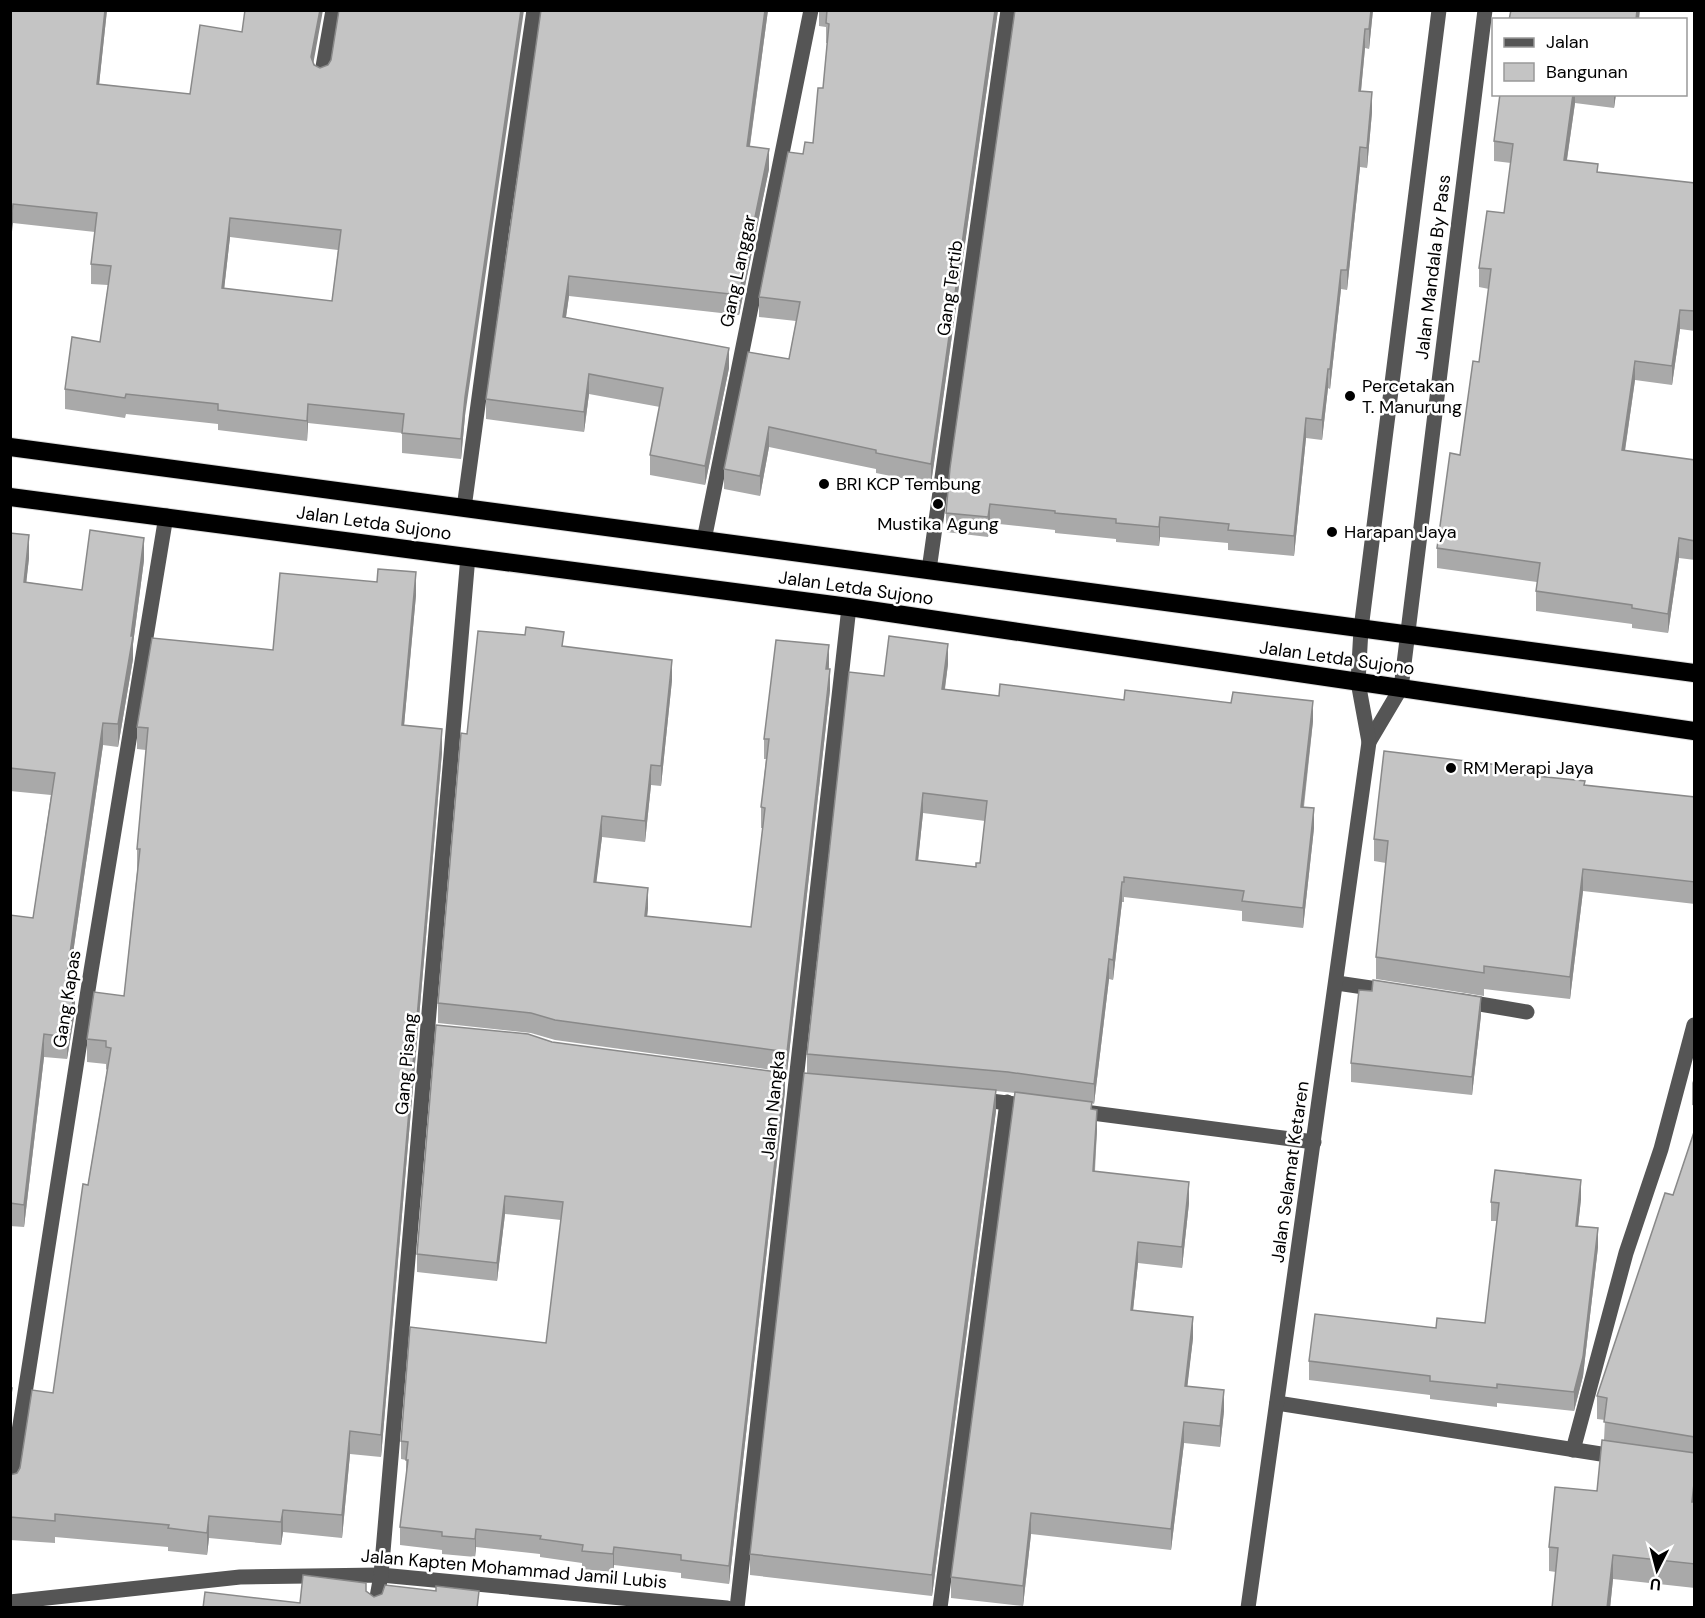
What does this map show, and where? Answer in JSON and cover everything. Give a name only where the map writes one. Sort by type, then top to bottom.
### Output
[{"type":"highway","name":"Jalan Letda Sujono","points":[[10,447],[1695,673]]},
{"type":"highway","name":"Jalan Letda Sujono","points":[[10,496],[849,607],[1695,731]]},
{"type":"street","points":[[321,78],[333,10]]},
{"type":"street","points":[[464,508],[534,10]]},
{"type":"street","name":"Gang Langgar","points":[[704,540],[811,10]]},
{"type":"street","name":"Gang Tertib","points":[[929,570],[1008,10]]},
{"type":"street","name":"Jalan Mandala By Pass","points":[[1361,629],[1439,10]]},
{"type":"street","name":"Jalan Mandala By Pass","points":[[1408,635],[1485,10]]},
{"type":"street","name":"Gang Kapas","points":[[10,1489],[91,971],[166,516]]},
{"type":"street","name":"Gang Pisang","points":[[375,1608],[381,1575],[434,1032],[468,556]]},
{"type":"street","name":"Jalan Nangka","points":[[737,1608],[849,607]]},
{"type":"street","name":"Jalan Selamat Ketaren","points":[[1248,1608],[1369,742],[1358,682],[1361,629]]},
{"type":"street","name":"Jalan Selamat Ketaren","points":[[1369,742],[1401,688],[1408,635]]},
{"type":"street","points":[[1337,983],[1403,993]]},
{"type":"street","points":[[1448,999],[1527,1012]]},
{"type":"street","points":[[1573,1450],[1626,1253],[1661,1149],[1695,1025]]},
{"type":"street","points":[[962,1098],[1042,1107]]},
{"type":"street","points":[[940,1608],[1007,1102]]},
{"type":"street","points":[[1066,1110],[1314,1142]]},
{"type":"street","points":[[1277,1403],[1640,1460]]},
{"type":"street","name":"Jalan Kapten Mohammad Jamil Lubis","points":[[10,1602],[240,1577],[381,1575],[728,1608]]},
{"type":"building","points":[[10,10],[105,10],[97,84],[190,94],[200,25],[242,32],[245,10],[320,10],[311,57],[314,65],[320,68],[328,65],[331,60],[339,10],[521,10],[465,397],[461,439],[402,433],[404,414],[308,404],[307,421],[218,410],[218,404],[126,394],[125,398],[65,389],[72,337],[100,342],[111,266],[91,264],[97,213],[13,204],[10,229]],"holes":[[[230,218],[341,230],[332,301],[222,288]]]},
{"type":"building","points":[[541,10],[765,10],[747,146],[769,149],[739,295],[569,276],[563,317],[729,348],[705,466],[650,455],[663,388],[589,374],[584,412],[486,399]]},
{"type":"building","points":[[827,10],[995,10],[931,464],[769,427],[760,476],[724,469],[748,352],[789,359],[800,302],[759,297],[788,152],[803,154],[805,142],[813,143],[818,88],[823,88],[829,24],[826,23]]},
{"type":"building","points":[[1015,10],[1371,10],[1369,29],[1365,29],[1359,91],[1372,92],[1367,148],[1360,147],[1347,270],[1341,270],[1322,420],[1306,418],[1294,536],[1228,530],[1229,524],[1160,517],[1159,527],[1116,523],[1116,519],[990,504],[988,517],[946,513],[950,468]]},
{"type":"building","points":[[1511,10],[1637,10],[1636,18],[1509,18]]},
{"type":"building","points":[[1500,96],[1573,96],[1564,160],[1598,164],[1597,172],[1695,183],[1695,311],[1680,310],[1672,366],[1635,361],[1622,450],[1695,460],[1695,541],[1679,538],[1668,614],[1632,608],[1632,605],[1536,591],[1540,563],[1437,548],[1450,453],[1460,455],[1473,361],[1479,362],[1491,269],[1479,268],[1487,211],[1504,213],[1513,144],[1494,141]]},
{"type":"building","points":[[90,530],[144,538],[131,636],[133,636],[118,724],[103,723],[66,981],[68,981],[67,988],[75,989],[67,1037],[44,1034],[24,1205],[10,1203],[10,915],[33,918],[55,773],[10,768],[10,533],[29,535],[24,582],[82,590]]},
{"type":"building","points":[[378,569],[416,572],[402,725],[442,729],[381,1435],[350,1431],[342,1515],[283,1510],[281,1522],[209,1516],[207,1533],[168,1528],[169,1525],[55,1514],[55,1521],[10,1517],[10,1475],[17,1473],[20,1468],[32,1390],[53,1393],[83,1184],[88,1185],[111,1048],[106,1047],[106,1041],[87,1039],[94,992],[124,996],[140,849],[137,849],[148,728],[137,727],[152,638],[273,650],[280,573],[377,582]]},
{"type":"building","points":[[526,627],[564,632],[562,646],[672,660],[661,766],[651,765],[645,821],[602,816],[594,882],[648,888],[645,916],[751,927],[765,808],[761,807],[769,739],[764,739],[776,640],[829,645],[826,669],[830,669],[787,1052],[555,1020],[531,1013],[438,1003],[461,733],[467,734],[478,631],[525,635]]},
{"type":"building","points":[[889,636],[948,644],[942,689],[999,696],[1000,684],[1124,700],[1125,690],[1231,703],[1233,692],[1313,701],[1301,807],[1314,808],[1303,908],[1242,901],[1244,891],[1124,877],[1113,960],[1109,959],[1094,1084],[1008,1072],[807,1054],[849,672],[884,676]],"holes":[[[923,793],[987,801],[980,863],[976,863],[976,867],[916,860]]]},
{"type":"building","points":[[1384,751],[1507,766],[1507,773],[1585,781],[1584,785],[1695,797],[1695,882],[1583,869],[1570,977],[1484,966],[1484,973],[1376,957],[1388,841],[1374,839]]},
{"type":"building","points":[[1373,980],[1481,997],[1472,1077],[1351,1063],[1359,990],[1372,991]]},
{"type":"building","points":[[436,1025],[528,1034],[552,1042],[785,1073],[729,1566],[681,1560],[681,1555],[614,1547],[613,1554],[582,1551],[583,1545],[540,1539],[541,1536],[476,1529],[475,1539],[442,1536],[442,1532],[400,1527],[408,1460],[406,1460],[408,1442],[401,1441],[410,1327],[546,1343],[563,1202],[505,1196],[497,1263],[417,1254]]},
{"type":"building","points":[[804,1073],[996,1090],[932,1575],[750,1554]]},
{"type":"building","points":[[1015,1092],[1092,1102],[1091,1109],[1097,1110],[1093,1171],[1189,1182],[1182,1247],[1138,1242],[1131,1310],[1193,1317],[1185,1386],[1224,1390],[1220,1426],[1184,1422],[1171,1529],[1031,1513],[1023,1586],[951,1577]]},
{"type":"building","points":[[1695,1129],[1695,1437],[1604,1422],[1607,1398],[1597,1396],[1665,1193],[1673,1195]]},
{"type":"building","points":[[1495,1170],[1581,1180],[1576,1226],[1598,1228],[1583,1357],[1574,1392],[1497,1384],[1497,1388],[1430,1381],[1430,1376],[1309,1361],[1315,1314],[1436,1328],[1437,1318],[1485,1323],[1499,1203],[1491,1202]]},
{"type":"building","points":[[1602,1440],[1695,1453],[1692,1502],[1695,1502],[1695,1564],[1613,1555],[1607,1608],[1552,1608],[1558,1548],[1549,1547],[1555,1487],[1597,1491]]},
{"type":"building","points":[[303,1575],[366,1583],[366,1591],[374,1597],[382,1594],[385,1585],[436,1591],[436,1586],[479,1591],[477,1608],[203,1608],[205,1592],[300,1603]]},
{"type":"place","name":"Percetakan T. Manurung","points":[[1350,396]]},
{"type":"place","name":"BRI KCP Tembung","points":[[824,484]]},
{"type":"place","name":"Mustika Agung","points":[[938,504]]},
{"type":"place","name":"Harapan Jaya","points":[[1332,532]]},
{"type":"place","name":"RM Merapi Jaya","points":[[1451,768]]}]
